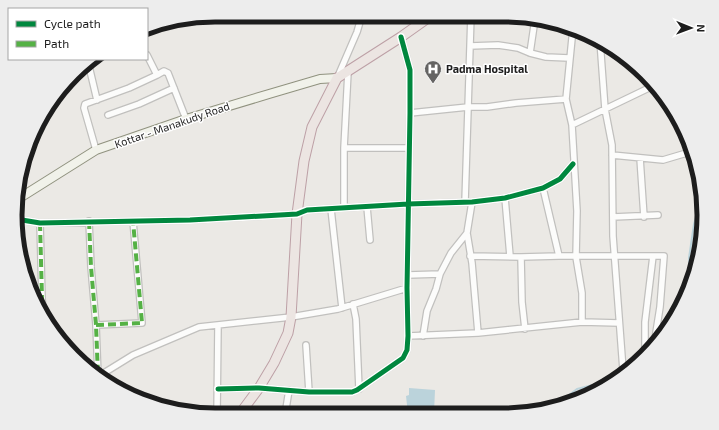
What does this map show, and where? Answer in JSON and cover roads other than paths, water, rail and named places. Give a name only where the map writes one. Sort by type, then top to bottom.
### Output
[{"type":"highway","points":[[243,408],[259,388],[284,344],[288,333],[291,317],[297,214],[304,161],[312,127],[337,78],[422,22]]},
{"type":"main road","name":"Kottar - Manakudy Road","points":[[23,196],[96,150],[186,119],[320,79],[337,78]]},
{"type":"street","points":[[337,78],[359,22]]},
{"type":"street","points":[[465,202],[471,22]]},
{"type":"street","points":[[530,53],[534,25]]},
{"type":"street","points":[[572,35],[566,99],[572,125],[576,211],[576,257],[582,293],[582,322]]},
{"type":"street","points":[[218,389],[259,388],[309,392],[352,392],[359,389],[404,358],[407,350],[408,336],[410,70],[401,37]]},
{"type":"street","points":[[470,46],[518,48],[546,57],[569,58]]},
{"type":"street","points":[[601,48],[606,109],[612,145],[614,256],[623,367]]},
{"type":"street","points":[[148,57],[157,75]]},
{"type":"street","points":[[89,69],[96,100]]},
{"type":"street","points":[[96,150],[84,108],[86,104],[129,88],[157,75],[162,71],[167,72],[186,119]]},
{"type":"street","points":[[344,208],[344,148],[348,72]]},
{"type":"street","points":[[108,114],[139,104],[174,88]]},
{"type":"street","points":[[572,125],[649,88]]},
{"type":"street","points":[[410,113],[566,99]]},
{"type":"street","points":[[344,148],[409,148]]},
{"type":"street","points":[[612,156],[663,160],[687,153]]},
{"type":"street","points":[[640,158],[644,217]]},
{"type":"street","points":[[22,220],[40,223],[190,220],[297,214],[307,210],[367,206],[472,202],[505,198],[543,188],[560,179],[573,164]]},
{"type":"street","points":[[543,188],[559,256]]},
{"type":"street","points":[[505,198],[510,256]]},
{"type":"street","points":[[472,202],[467,233],[475,289],[478,333]]},
{"type":"street","points":[[367,206],[370,240]]},
{"type":"street","points":[[331,209],[342,308]]},
{"type":"street","points":[[613,218],[658,215]]},
{"type":"street","points":[[89,221],[98,368]]},
{"type":"street","points":[[96,325],[142,324],[134,221]]},
{"type":"street","points":[[40,223],[42,300]]},
{"type":"street","points":[[422,336],[427,311],[440,274],[451,253],[467,233]]},
{"type":"street","points":[[470,256],[664,256],[660,306],[656,334]]},
{"type":"street","points":[[644,347],[645,322],[654,256]]},
{"type":"street","points":[[522,257],[522,302],[525,329]]},
{"type":"street","points":[[408,275],[440,274]]},
{"type":"street","points":[[104,372],[133,355],[199,327],[291,317],[342,308],[408,288]]},
{"type":"street","points":[[353,304],[356,319],[359,389]]},
{"type":"street","points":[[408,336],[478,333],[582,322],[619,323]]},
{"type":"street","points":[[217,408],[218,325]]},
{"type":"street","points":[[306,345],[309,392]]},
{"type":"street","points":[[286,408],[289,390]]},
{"type":"water","points":[[409,388],[435,390],[434,408],[407,408],[406,396],[409,395]]},
{"type":"waterway","points":[[689,267],[689,258],[694,224],[697,214]]},
{"type":"waterway","points":[[565,398],[577,389],[596,384]]},
{"type":"place","name":"Padma Hospital","points":[[433,84]]}]
